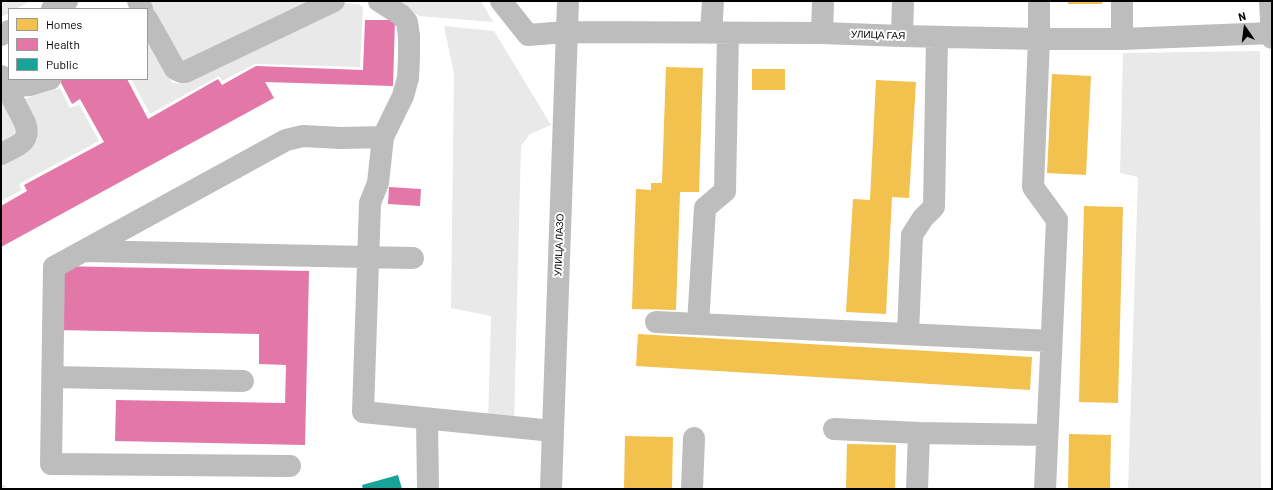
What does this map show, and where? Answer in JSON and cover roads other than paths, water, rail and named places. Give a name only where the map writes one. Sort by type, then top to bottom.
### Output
[{"type":"street","points":[[54,8],[67,1]]},
{"type":"street","points":[[148,21],[174,70],[184,72],[334,1]]},
{"type":"street","points":[[379,1],[401,15],[407,22],[410,36],[408,78],[403,96],[383,137],[378,183],[370,203],[363,412],[553,431]]},
{"type":"street","name":"УЛИЦА ГАЯ","points":[[501,1],[528,35],[566,32],[822,33],[937,37],[1122,39],[1272,33]]},
{"type":"street","name":"УЛИЦА ЛАЗО","points":[[551,489],[568,1]]},
{"type":"street","points":[[698,324],[705,208],[725,191],[720,33],[712,1]]},
{"type":"street","points":[[822,33],[823,1]]},
{"type":"street","points":[[902,36],[903,1]]},
{"type":"street","points":[[1039,1],[1039,39],[1033,187],[1057,220],[1045,489]]},
{"type":"street","points":[[1122,1],[1122,39]]},
{"type":"street","points":[[1270,1],[1272,38]]},
{"type":"street","points":[[908,334],[912,235],[923,218],[934,207],[937,37]]},
{"type":"street","points":[[4,82],[30,85],[47,80]]},
{"type":"street","points":[[1,154],[24,141],[27,136],[25,123],[4,82]]},
{"type":"street","points":[[290,466],[51,464],[54,267],[286,140],[303,136],[341,138],[383,137]]},
{"type":"street","points":[[83,251],[413,258]]},
{"type":"street","points":[[656,322],[1051,341]]},
{"type":"street","points":[[53,377],[243,381]]},
{"type":"street","points":[[427,419],[428,489]]},
{"type":"street","points":[[834,429],[919,433],[1048,435]]},
{"type":"street","points":[[917,489],[919,433]]},
{"type":"street","points":[[692,489],[694,438]]}]
